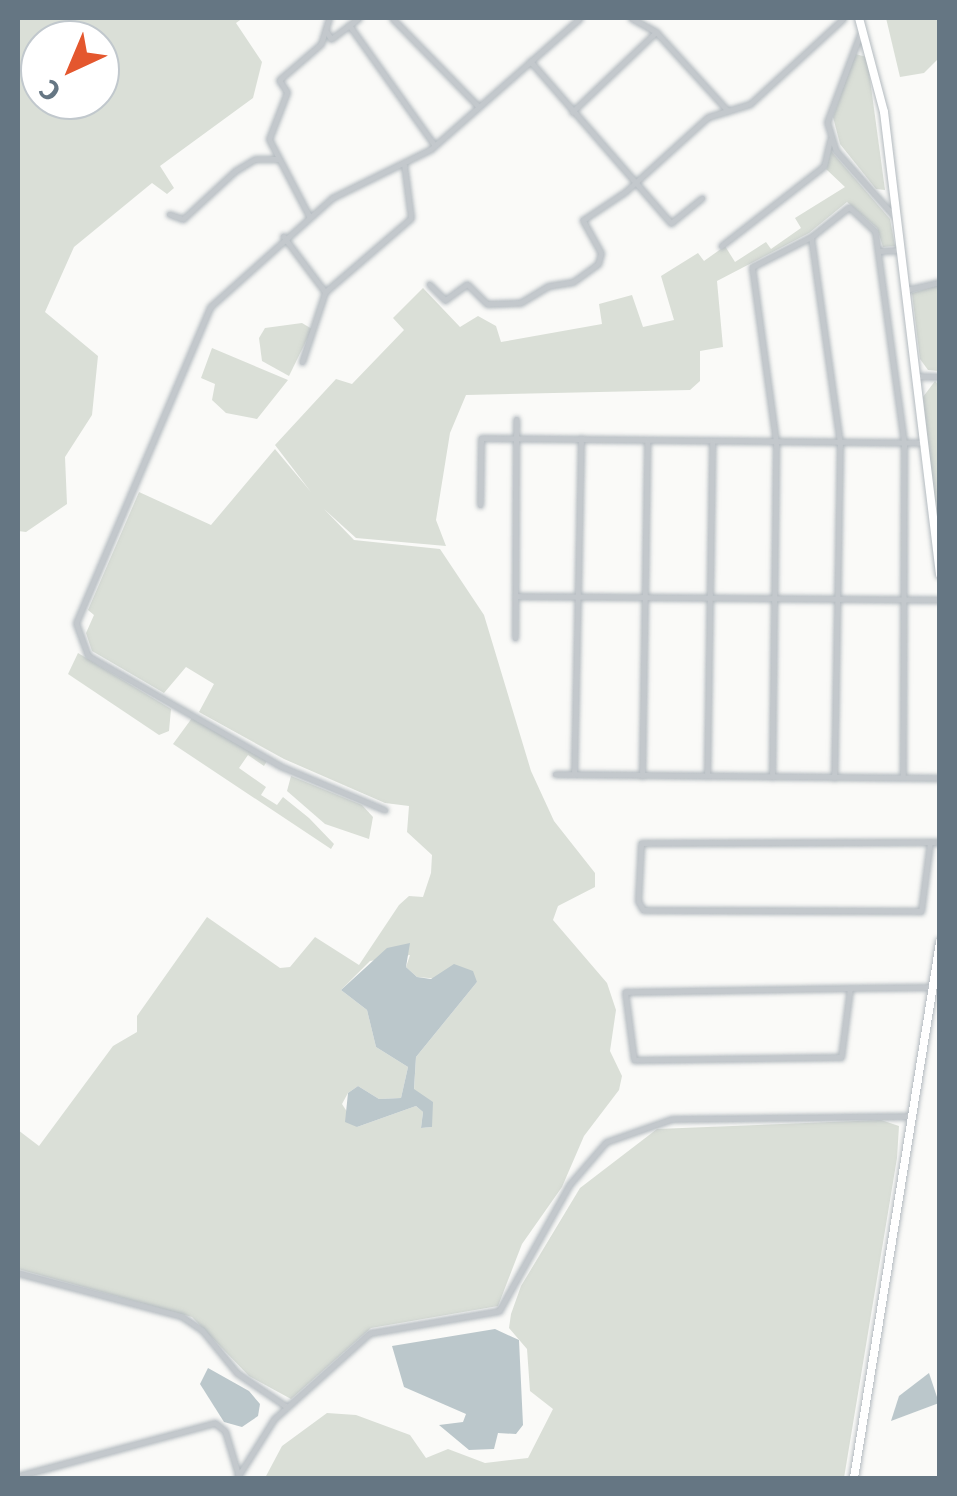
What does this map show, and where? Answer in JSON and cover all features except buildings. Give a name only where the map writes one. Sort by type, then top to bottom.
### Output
[{"type":"main road","points":[[861,22],[884,112],[940,575]]},
{"type":"main road","points":[[854,1478],[940,942]]},
{"type":"street","points":[[309,216],[269,139],[287,92],[280,80],[321,44],[329,18]]},
{"type":"street","points":[[326,31],[332,39],[359,18]]},
{"type":"street","points":[[392,18],[476,105]]},
{"type":"street","points":[[384,810],[282,766],[88,656],[76,623],[113,526],[210,307],[309,216],[435,146],[476,105],[580,18]]},
{"type":"street","points":[[631,18],[656,32],[728,111]]},
{"type":"street","points":[[429,284],[445,300],[467,284],[487,304],[520,302],[548,286],[573,282],[598,264],[601,253],[583,220],[708,118],[750,104],[844,18]]},
{"type":"street","points":[[721,246],[824,166],[830,140],[830,103],[861,22]]},
{"type":"street","points":[[349,25],[435,146]]},
{"type":"street","points":[[572,112],[656,32]]},
{"type":"street","points":[[530,62],[672,223],[702,198]]},
{"type":"street","points":[[830,140],[896,218]]},
{"type":"street","points":[[169,214],[183,219],[235,170],[255,159],[279,159]]},
{"type":"street","points":[[302,362],[325,292],[411,218],[404,164]]},
{"type":"street","points":[[772,777],[776,442],[752,267],[811,237],[849,207],[875,231],[880,251],[904,444],[902,777]]},
{"type":"street","points":[[283,236],[325,292]]},
{"type":"street","points":[[811,237],[840,443],[834,778]]},
{"type":"street","points":[[880,251],[901,250]]},
{"type":"street","points":[[906,290],[940,282]]},
{"type":"street","points":[[915,376],[940,377]]},
{"type":"street","points":[[514,638],[516,418]]},
{"type":"street","points":[[480,505],[482,438],[924,443]]},
{"type":"street","points":[[574,775],[581,438]]},
{"type":"street","points":[[642,776],[647,442]]},
{"type":"street","points":[[707,776],[712,442]]},
{"type":"street","points":[[515,596],[940,600]]},
{"type":"street","points":[[555,774],[940,778]]},
{"type":"street","points":[[930,842],[921,912],[643,910],[638,900],[641,843],[930,842],[940,842]]},
{"type":"street","points":[[850,988],[841,1057],[634,1060],[625,992],[850,988],[932,987]]},
{"type":"street","points":[[238,1477],[288,1407],[370,1333],[499,1311],[568,1185],[606,1142],[672,1119],[913,1116]]},
{"type":"street","points":[[18,1273],[181,1316],[236,1373],[288,1407]]},
{"type":"street","points":[[18,1476],[215,1423],[225,1431],[238,1477]]},
{"type":"shaded area","points":[[18,18],[243,18],[236,23],[262,62],[253,98],[160,166],[174,188],[167,194],[152,183],[74,247],[45,312],[98,356],[92,415],[65,457],[67,504],[26,532],[18,531]]},
{"type":"shaded area","points":[[886,18],[939,18],[939,58],[924,73],[900,77]]},
{"type":"shaded area","points":[[855,54],[867,57],[885,190],[876,189],[840,144],[833,117]]},
{"type":"shaded area","points":[[831,151],[890,219],[895,246],[883,247],[877,228],[847,202],[809,233],[717,281],[723,347],[700,351],[700,381],[690,390],[466,395],[450,433],[436,520],[446,546],[356,538],[324,509],[354,540],[440,549],[484,615],[531,771],[554,821],[595,873],[595,887],[558,906],[553,920],[607,983],[616,1010],[610,1051],[622,1076],[619,1090],[584,1136],[562,1187],[522,1244],[498,1306],[371,1328],[291,1399],[249,1376],[192,1317],[18,1269],[18,1130],[39,1146],[113,1046],[137,1032],[137,1016],[207,917],[280,968],[290,967],[315,937],[359,965],[399,905],[409,896],[423,897],[431,873],[432,855],[407,832],[409,806],[385,803],[284,759],[199,712],[214,684],[186,667],[164,693],[92,651],[86,633],[94,615],[88,610],[139,492],[211,525],[275,449],[311,492],[275,445],[336,379],[352,384],[404,330],[393,318],[423,288],[460,327],[478,316],[496,326],[501,342],[602,324],[599,304],[632,295],[643,327],[674,320],[661,276],[698,253],[704,261],[725,246],[735,262],[766,242],[771,249],[801,228],[795,218],[845,187],[826,169]],"holes":[[[410,955],[406,967],[417,977],[477,982],[416,1057],[414,1090],[432,1127],[421,1128],[423,1112],[416,1106],[357,1127],[342,1104],[348,1093],[358,1086],[379,1099],[401,1098],[408,1067],[376,1047],[367,1010],[341,990],[370,961]]]},
{"type":"shaded area","points":[[939,285],[939,371],[928,370],[920,359],[912,293]]},
{"type":"shaded area","points":[[302,323],[312,329],[289,376],[262,361],[259,338],[265,328]]},
{"type":"shaded area","points":[[212,348],[288,380],[257,419],[226,413],[212,400],[215,384],[201,378]]},
{"type":"shaded area","points":[[935,381],[939,385],[939,546],[923,397]]},
{"type":"shaded area","points":[[78,653],[171,709],[169,731],[159,735],[68,674]]},
{"type":"shaded area","points":[[192,718],[267,761],[264,766],[248,755],[239,768],[266,787],[261,795],[277,805],[283,797],[309,818],[334,844],[331,849],[173,744]]},
{"type":"shaded area","points":[[291,776],[362,805],[373,817],[369,839],[325,824],[287,791]]},
{"type":"shaded area","points":[[410,943],[406,967],[417,977],[431,979],[454,964],[473,971],[477,982],[416,1057],[414,1089],[433,1102],[432,1127],[421,1128],[423,1112],[416,1106],[357,1127],[345,1122],[348,1093],[358,1086],[379,1099],[401,1098],[408,1067],[376,1047],[367,1010],[341,990],[387,948]]},
{"type":"shaded area","points":[[881,1120],[899,1126],[897,1158],[844,1478],[265,1478],[282,1446],[327,1413],[356,1415],[410,1435],[426,1458],[448,1449],[485,1463],[528,1458],[553,1409],[530,1391],[527,1349],[509,1328],[511,1314],[521,1286],[580,1188],[657,1129]]},
{"type":"shaded area","points":[[495,1329],[519,1340],[523,1425],[516,1434],[498,1433],[494,1449],[469,1450],[439,1425],[463,1422],[466,1414],[404,1387],[392,1346]]},
{"type":"shaded area","points":[[208,1368],[249,1391],[260,1404],[258,1416],[242,1427],[224,1422],[200,1384]]},
{"type":"shaded area","points":[[929,1373],[939,1403],[891,1421],[899,1396]]}]
